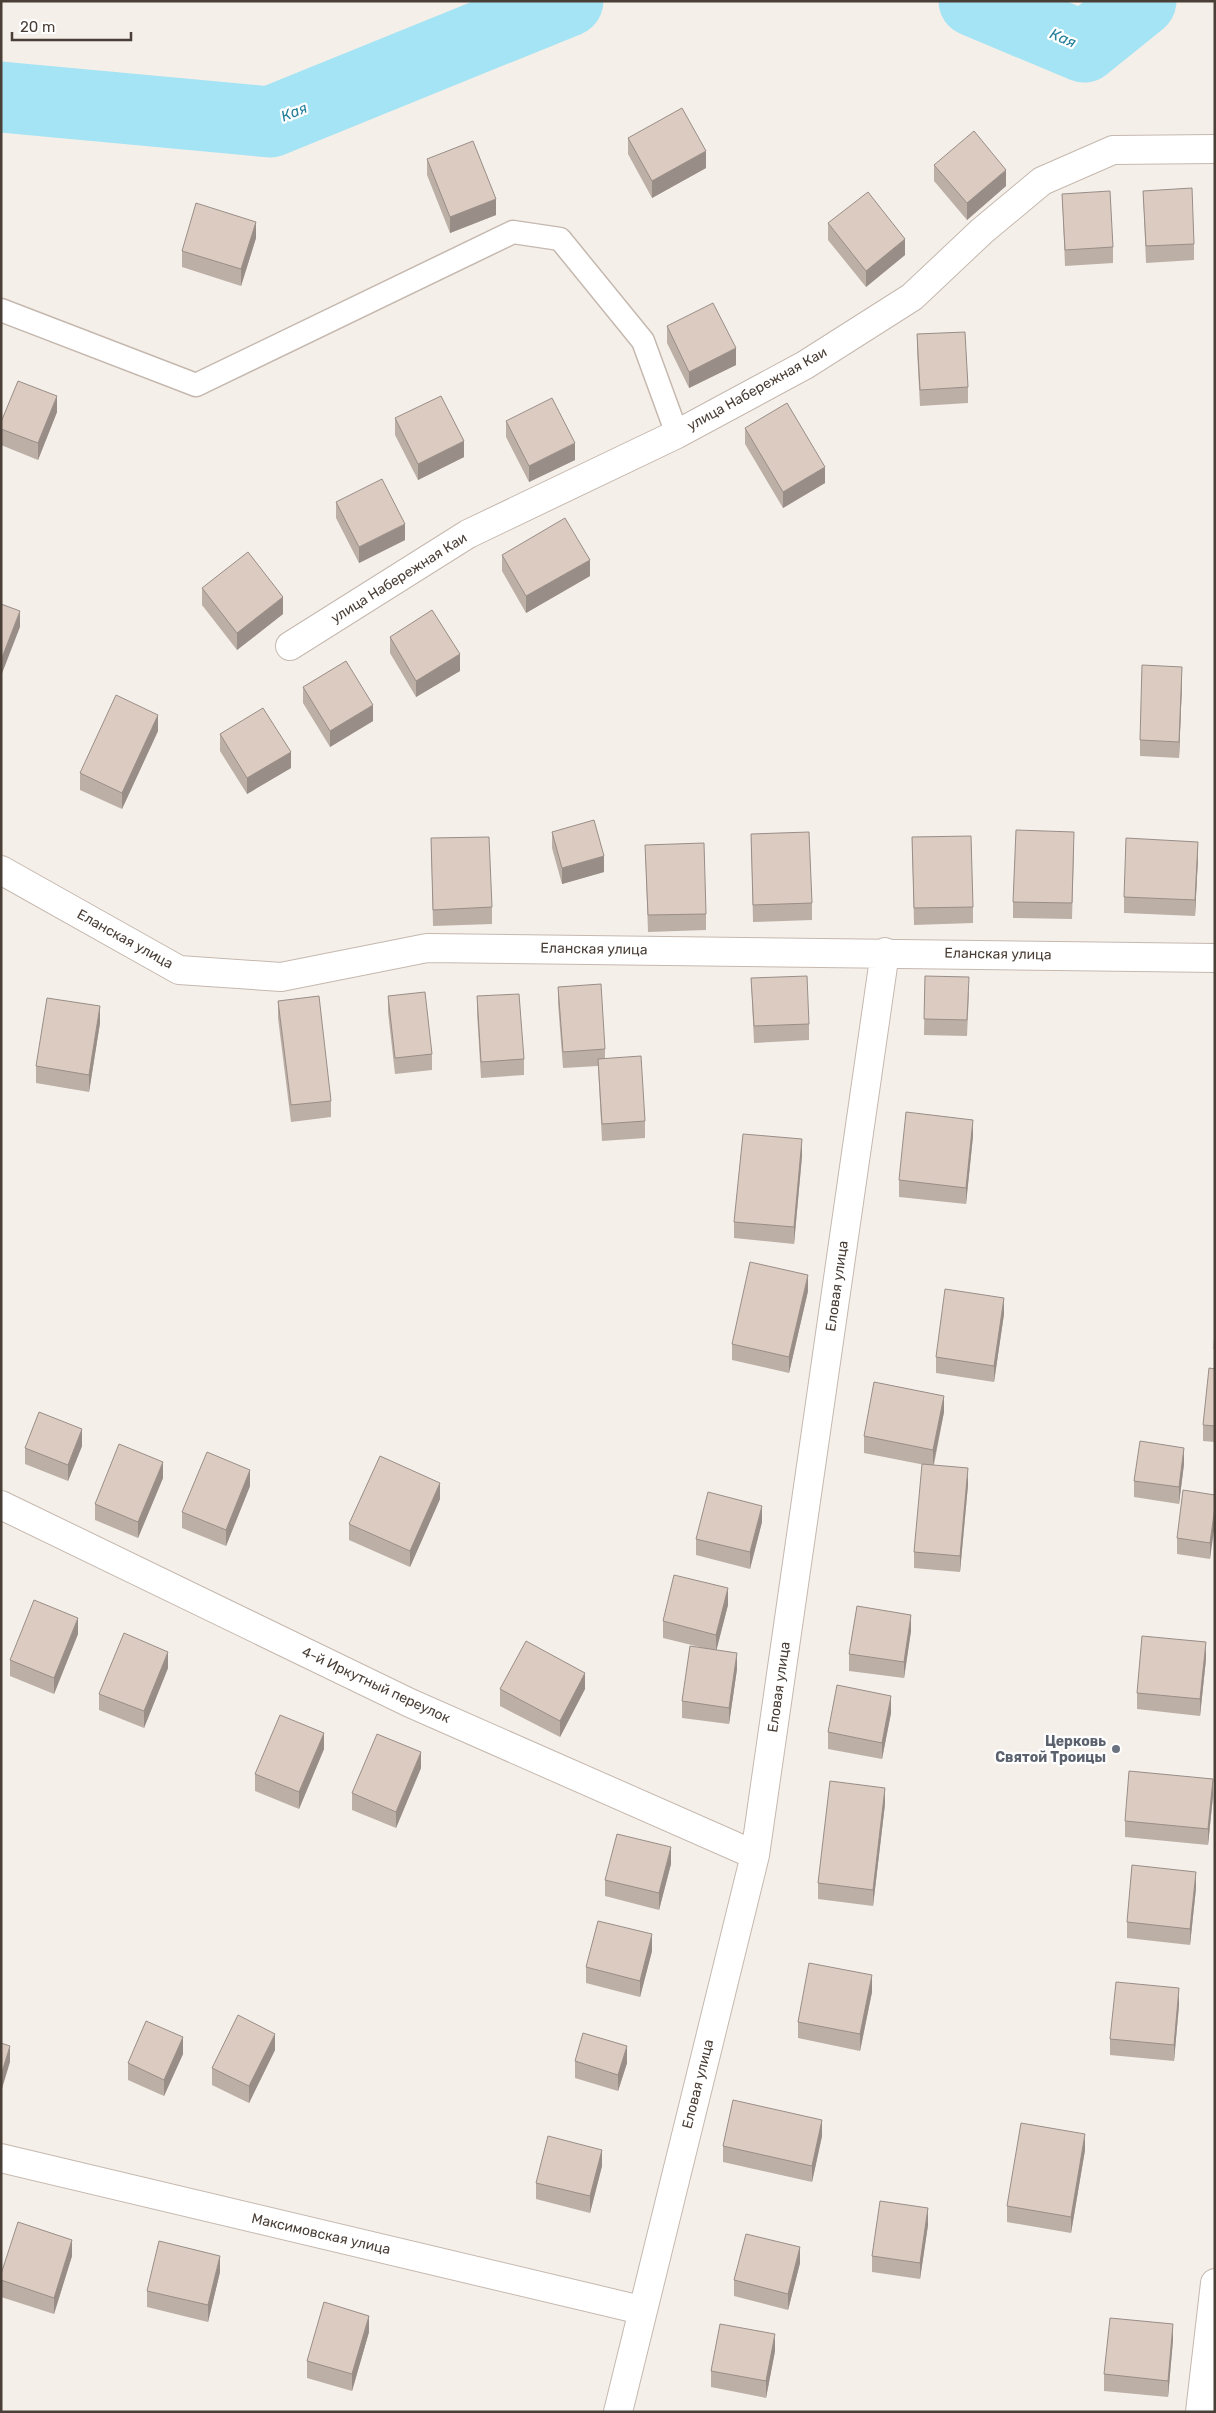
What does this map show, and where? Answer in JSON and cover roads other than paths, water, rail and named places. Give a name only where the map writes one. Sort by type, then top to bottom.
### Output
[{"type":"street","name":"улица Набережная Каи","points":[[290,646],[468,534],[677,434],[805,365],[912,297],[982,231],[1042,181],[1113,150],[1215,149]]},
{"type":"street","name":"Еланская улица","points":[[1,870],[179,970],[281,977],[428,948],[885,952],[1215,958]]},
{"type":"street","name":"Еловая улица","points":[[618,2412],[641,2310],[755,1854],[885,952]]},
{"type":"street","name":"4-й Иркутный переулок","points":[[1,1505],[410,1703],[755,1854]]},
{"type":"street","name":"Максимовская улица","points":[[1,2158],[641,2310]]},
{"type":"street","points":[[1200,2412],[1215,2283]]},
{"type":"lane","points":[[1,310],[196,384],[513,232],[560,239],[643,341],[677,434]]},
{"type":"waterway","name":"Кая","points":[[1,97],[270,122],[568,1]]},
{"type":"waterway","name":"Кая","points":[[974,1],[1084,47],[1141,1]]},
{"type":"place","name":"Церковь Святой Троицы","points":[[1116,1749]]}]
